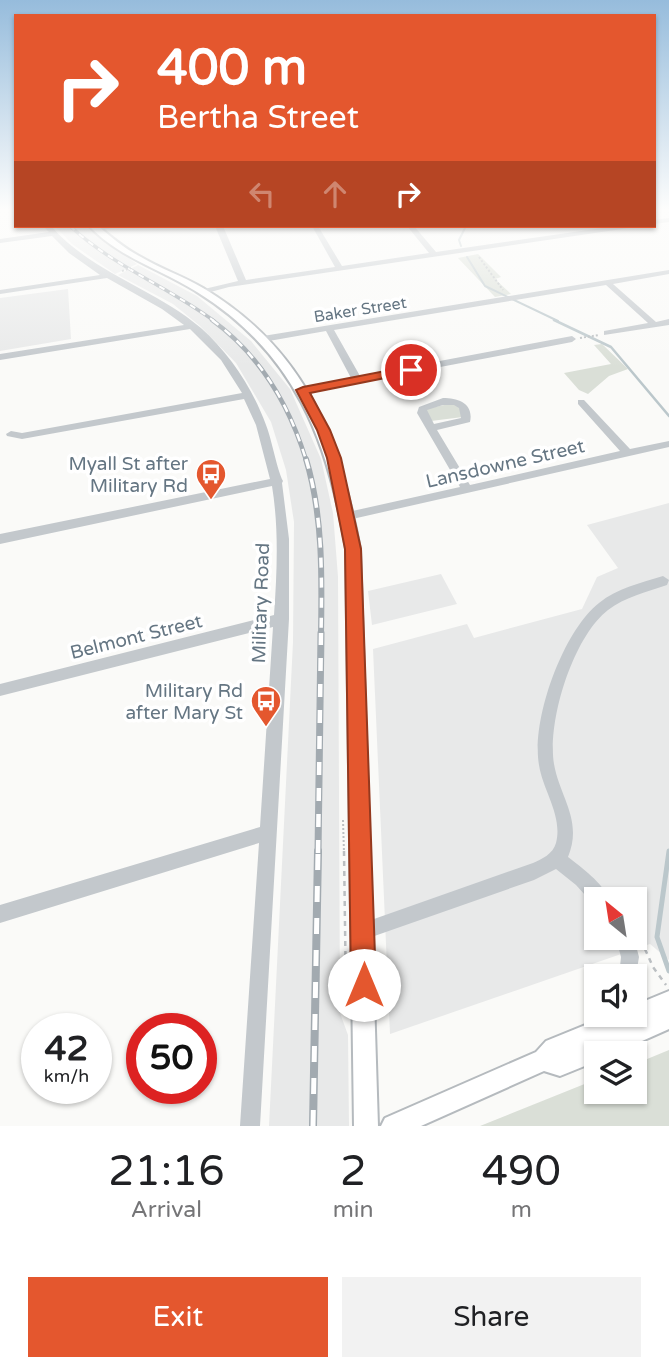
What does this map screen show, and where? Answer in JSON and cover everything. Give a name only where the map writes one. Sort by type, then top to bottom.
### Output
[{"type":"main road","points":[[142,262],[203,292],[263,339],[303,390],[331,448],[348,516],[355,591],[366,1126]]},
{"type":"main road","points":[[647,1003],[668,993]]},
{"type":"main road","points":[[544,1060],[560,1065],[669,1018]]},
{"type":"main road","points":[[400,1123],[544,1060],[554,1049],[596,1027]]},
{"type":"street","name":"Military Road","points":[[86,262],[168,309],[191,326],[225,361],[248,395],[265,431],[278,481],[285,544],[282,619],[250,1126]]},
{"type":"street","points":[[234,262],[243,283]]},
{"type":"street","points":[[336,262],[340,269]]},
{"type":"street","points":[[203,292],[243,283],[390,262]]},
{"type":"street","name":"Baker Street","points":[[263,339],[669,272]]},
{"type":"street","points":[[0,292],[107,276]]},
{"type":"street","points":[[607,282],[654,324]]},
{"type":"street","points":[[607,333],[669,322]]},
{"type":"street","points":[[0,357],[191,326]]},
{"type":"street","points":[[329,328],[357,380]]},
{"type":"street","points":[[303,390],[572,339]]},
{"type":"street","points":[[11,435],[22,436],[248,395]]},
{"type":"street","points":[[582,402],[628,453]]},
{"type":"street","points":[[432,428],[467,490]]},
{"type":"street","name":"Lansdowne Street","points":[[348,516],[669,444]]},
{"type":"street","points":[[0,539],[278,481]]},
{"type":"street","points":[[363,931],[534,871],[558,859],[563,849],[565,828],[549,779],[544,740],[550,705],[557,685],[584,629],[598,611],[612,600],[663,582]]},
{"type":"street","name":"Belmont Street","points":[[0,690],[282,619]]},
{"type":"street","points":[[0,914],[269,832]]},
{"type":"street","points":[[558,859],[594,887]]},
{"type":"path","points":[[483,262],[487,264],[494,281],[508,297]]},
{"type":"path","points":[[122,271],[138,265]]},
{"type":"path","points":[[587,337],[596,336]]},
{"type":"path","points":[[343,816],[347,1002]]},
{"type":"path","points":[[641,950],[668,993]]},
{"type":"shaded area","points":[[97,262],[134,262],[137,264],[115,274]]},
{"type":"shaded area","points":[[461,262],[486,262],[501,277],[495,279],[511,294],[495,297]]},
{"type":"shaded area","points":[[138,265],[197,296],[251,341],[290,389],[321,459],[333,513],[338,577],[340,1013],[348,1035],[349,1126],[269,1126],[293,642],[294,522],[286,470],[271,422],[236,363],[200,326],[173,304],[118,275]]},
{"type":"shaded area","points":[[68,289],[71,339],[0,351],[0,298]]},
{"type":"shaded area","points":[[602,344],[628,369],[609,376],[588,394],[579,390],[564,373],[611,364],[594,345]]},
{"type":"shaded area","points":[[453,403],[459,407],[463,417],[431,421],[426,409]]},
{"type":"shaded area","points":[[669,503],[669,960],[648,945],[648,887],[584,887],[584,950],[633,950],[592,964],[584,964],[584,967],[390,1034],[373,649],[467,624],[474,638],[582,609],[597,577],[618,568],[587,525]]},
{"type":"shaded area","points":[[441,574],[457,604],[372,625],[368,591]]},
{"type":"shaded area","points":[[669,1050],[669,1126],[480,1126],[584,1084],[584,1104],[647,1104],[647,1059]]},
{"type":"waterway","points":[[470,262],[485,286],[558,321]]},
{"type":"waterway","points":[[554,320],[611,347],[669,416]]},
{"type":"waterway","points":[[669,851],[657,937],[669,971]]},
{"type":"railway","points":[[117,262],[214,321]]},
{"type":"railway","points":[[212,320],[245,349],[271,382],[291,419],[306,460]]},
{"type":"railway","points":[[306,459],[318,524],[321,633]]},
{"type":"railway","points":[[318,853],[321,633]]},
{"type":"railway","points":[[313,1126],[318,851]]},
{"type":"place","name":"Myall St after Military Rd","points":[[211,501]]},
{"type":"place","name":"Military Rd after Mary St","points":[[266,728]]},
{"type":"route","points":[[364,985],[353,549],[348,516],[331,448],[303,390],[411,370]]}]
